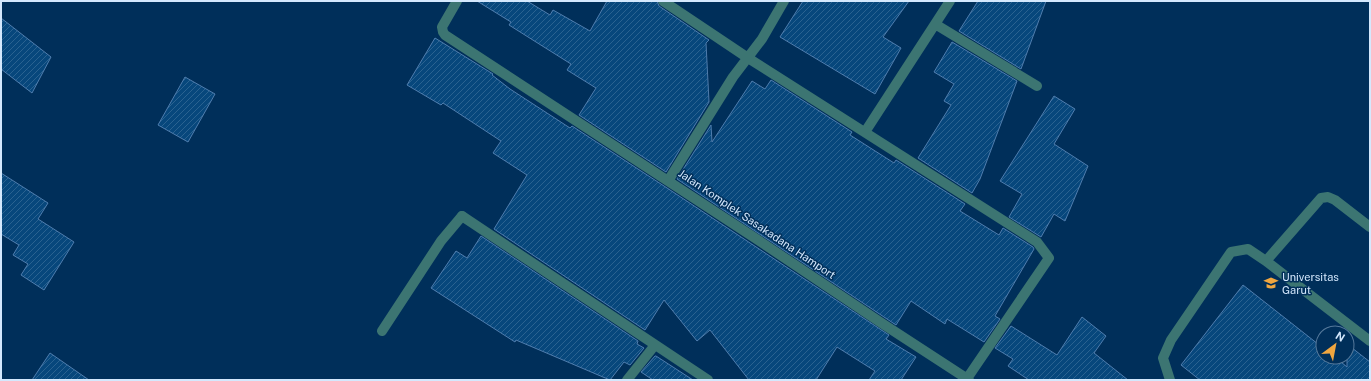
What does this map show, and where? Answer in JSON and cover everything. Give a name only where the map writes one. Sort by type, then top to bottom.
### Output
[{"type":"street","points":[[457,1],[442,27],[445,35],[668,181]]},
{"type":"street","points":[[663,1],[748,58],[1037,242],[1049,257],[1036,280],[967,380]]},
{"type":"street","name":"Jalan Komplek Sasakadana Hamport","points":[[784,1],[762,39],[733,77],[668,181],[967,380]]},
{"type":"street","points":[[865,132],[950,1]]},
{"type":"street","points":[[935,24],[1037,86]]},
{"type":"street","points":[[1266,261],[1321,198],[1328,197],[1335,200],[1370,227]]},
{"type":"street","points":[[382,331],[440,241],[462,216],[708,380]]},
{"type":"street","points":[[1170,380],[1163,358],[1168,346],[1231,252],[1248,249],[1266,261],[1370,341]]},
{"type":"street","points":[[627,380],[655,345]]},
{"type":"building","points":[[477,1],[527,1],[550,15],[553,10],[590,31],[607,1],[657,1],[659,6],[709,40],[706,43],[709,102],[666,172],[579,115],[596,88],[567,70],[571,64],[509,25],[511,22]]},
{"type":"building","points":[[803,1],[909,1],[883,37],[901,48],[875,94],[780,37]]},
{"type":"building","points":[[978,1],[1046,1],[1021,69],[959,31]]},
{"type":"building","points":[[1,18],[51,57],[32,93],[1,69]]},
{"type":"building","points":[[435,38],[493,74],[492,75],[510,89],[570,128],[572,126],[889,335],[886,339],[916,357],[901,380],[869,380],[875,371],[837,347],[816,380],[749,380],[710,330],[697,341],[664,300],[645,330],[494,229],[527,175],[493,153],[501,141],[443,103],[441,105],[407,85]]},
{"type":"building","points":[[952,42],[1017,81],[980,179],[972,193],[918,158],[951,105],[944,101],[954,84],[934,72]]},
{"type":"building","points":[[185,77],[215,94],[188,142],[158,125]]},
{"type":"building","points":[[771,80],[852,132],[850,135],[894,163],[896,160],[965,204],[960,211],[999,235],[1003,228],[1033,247],[1034,249],[995,316],[1000,319],[984,342],[947,319],[945,324],[911,301],[896,325],[677,179],[711,125],[712,142],[752,81],[765,89]]},
{"type":"building","points":[[1054,96],[1075,109],[1054,144],[1088,166],[1065,221],[1054,214],[1041,237],[1009,217],[1022,194],[1000,181]]},
{"type":"building","points":[[1,173],[48,203],[38,219],[74,242],[44,290],[21,275],[28,264],[13,255],[19,245],[1,234]]},
{"type":"building","points":[[481,236],[638,341],[637,344],[644,348],[630,365],[624,362],[610,380],[516,340],[515,342],[431,288],[456,251],[467,258]]},
{"type":"building","points":[[1243,285],[1315,342],[1315,365],[1345,365],[1347,367],[1347,365],[1355,365],[1355,350],[1370,362],[1370,380],[1200,380],[1181,365]]},
{"type":"building","points":[[1082,317],[1106,336],[1094,353],[1128,380],[1029,380],[1008,366],[1013,359],[995,348],[1011,326],[1057,355]]},
{"type":"building","points":[[50,353],[89,380],[32,380]]},
{"type":"building","points":[[655,356],[693,380],[653,380],[641,372]]},
{"type":"place","name":"Universitas Garut","points":[[1271,283]]}]
